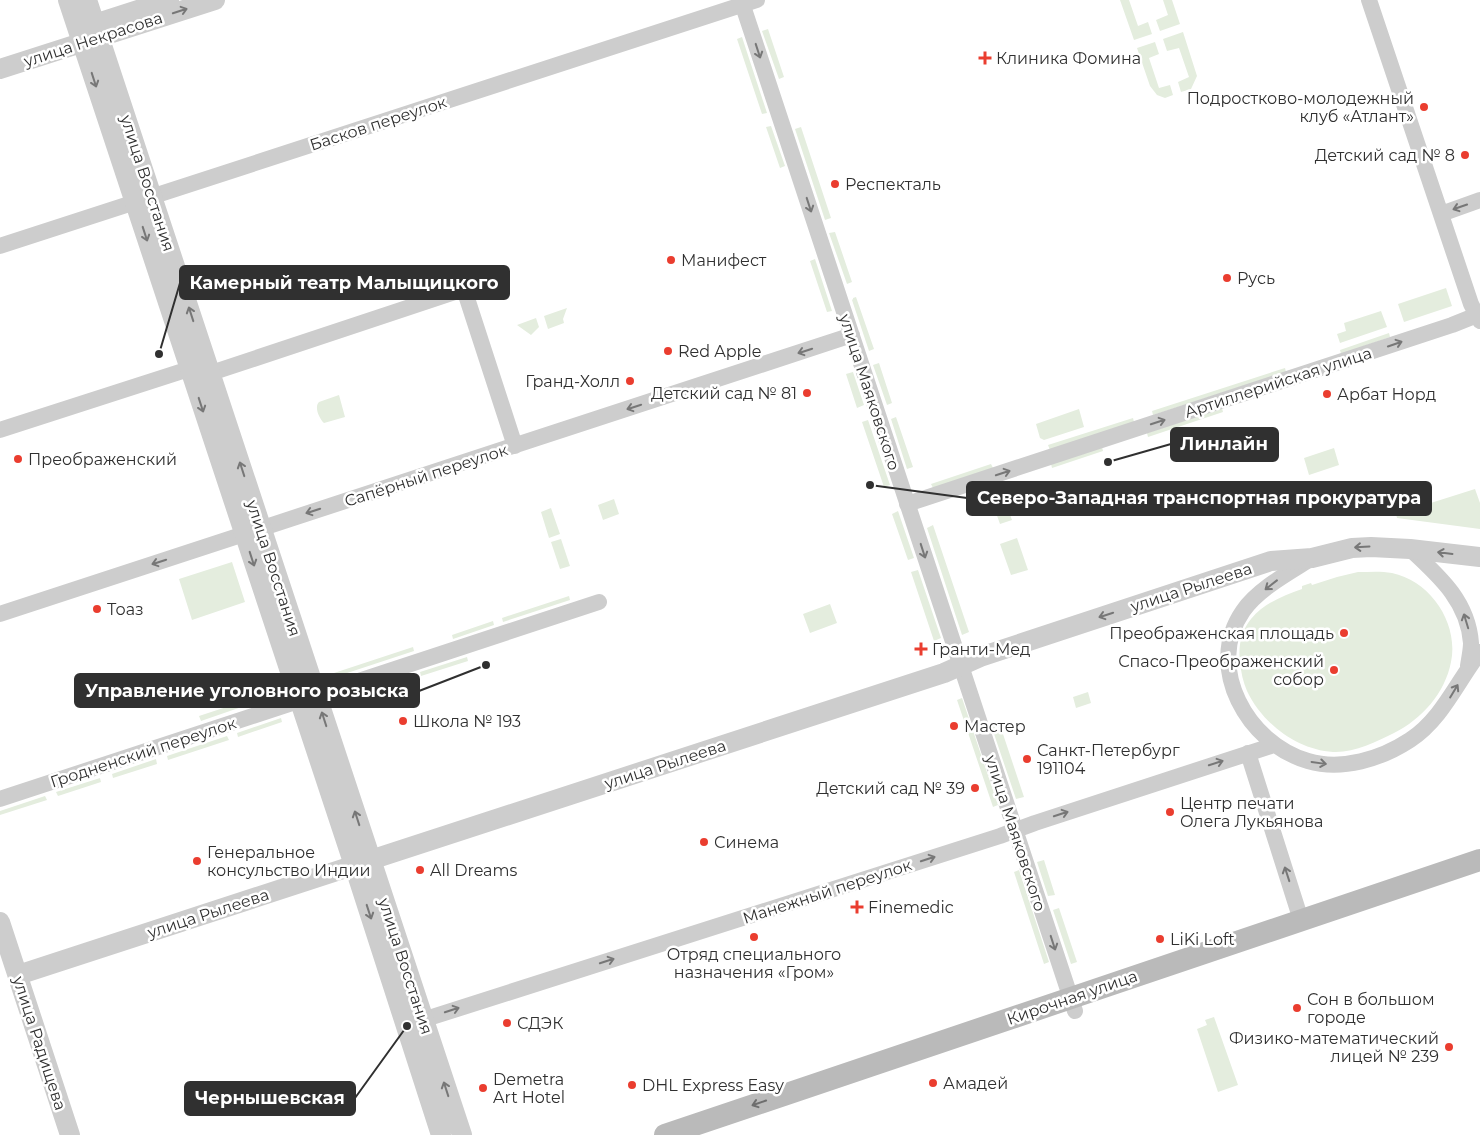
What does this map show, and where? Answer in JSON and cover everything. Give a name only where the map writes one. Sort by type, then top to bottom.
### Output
[{"type":"main road","name":"Кирочная улица","points":[[713,1135],[1301,920],[1480,860]]},
{"type":"main road","name":"Кирочная улица","points":[[665,1135],[1480,872]]},
{"type":"street","name":"улица Восстания","points":[[68,0],[88,33],[144,199],[210,373],[252,531]]},
{"type":"street","name":"улица Восстания","points":[[87,0],[88,33]]},
{"type":"street","name":"улица Некрасова","points":[[0,69],[168,0]]},
{"type":"street","name":"улица Некрасова","points":[[0,55],[215,0]]},
{"type":"street","points":[[1369,0],[1471,304],[1478,318]]},
{"type":"street","name":"Басков переулок","points":[[0,246],[747,2]]},
{"type":"street","name":"улица Маяковского","points":[[747,2],[852,335],[1073,1004]]},
{"type":"street","name":"улица Восстания","points":[[144,199],[189,369],[252,531],[308,698],[414,1022],[441,1135]]},
{"type":"street","points":[[1441,214],[1480,200]]},
{"type":"street","points":[[0,430],[189,369],[210,373],[464,289],[514,446]]},
{"type":"street","name":"Артиллерийская улица","points":[[907,504],[1478,318]]},
{"type":"street","name":"Сапёрный переулок","points":[[0,614],[852,335]]},
{"type":"street","points":[[1480,557],[1410,549],[1372,547],[1352,548],[1312,558],[1264,590],[1243,611],[1232,631],[1228,652],[1230,674],[1236,695],[1245,713],[1274,745],[1309,762],[1333,765],[1354,763],[1375,757],[1410,740],[1427,726],[1446,704],[1467,668],[1480,652]]},
{"type":"street","points":[[1410,549],[1442,579],[1457,599],[1464,614],[1471,645],[1467,668]]},
{"type":"street","name":"улица Рылеева","points":[[18,975],[944,673],[980,657],[1271,561],[1312,558]]},
{"type":"street","name":"Гродненский переулок","points":[[0,799],[600,602]]},
{"type":"street","points":[[1274,745],[1248,753],[1301,920]]},
{"type":"street","name":"Манежный переулок","points":[[414,1022],[1000,836],[1248,753]]},
{"type":"street","name":"улица Радищева","points":[[0,922],[70,1135]]},
{"type":"street","name":"улица Восстания","points":[[414,1022],[462,1135]]},
{"type":"green space","points":[[1120,0],[1129,0],[1138,26],[1148,22],[1152,34],[1134,40]]},
{"type":"green space","points":[[1163,0],[1172,0],[1180,24],[1160,31],[1156,20],[1168,15]]},
{"type":"green space","points":[[768,29],[784,77],[779,79],[762,31]]},
{"type":"green space","points":[[1183,32],[1197,76],[1191,89],[1181,92],[1178,82],[1189,77],[1179,48],[1167,51],[1163,39]]},
{"type":"green space","points":[[742,37],[767,113],[762,114],[737,39]]},
{"type":"green space","points":[[1155,42],[1159,54],[1149,58],[1159,88],[1170,85],[1173,95],[1165,98],[1157,95],[1150,86],[1137,48]]},
{"type":"green space","points":[[771,126],[785,166],[780,168],[766,127]]},
{"type":"green space","points":[[801,127],[831,218],[825,220],[795,129]]},
{"type":"green space","points":[[835,232],[852,282],[847,284],[829,233]]},
{"type":"green space","points":[[815,259],[832,311],[827,312],[810,261]]},
{"type":"green space","points":[[1446,288],[1452,306],[1404,322],[1398,304]]},
{"type":"green space","points":[[856,297],[874,349],[869,351],[852,300]]},
{"type":"green space","points":[[567,308],[563,319],[564,323],[548,329],[544,316]]},
{"type":"green space","points":[[1381,311],[1387,327],[1340,343],[1337,334],[1346,331],[1344,323]]},
{"type":"green space","points":[[536,318],[539,327],[531,335],[517,325]]},
{"type":"green space","points":[[1389,333],[1390,337],[1341,354],[1340,350]]},
{"type":"green space","points":[[879,363],[892,403],[887,405],[873,365]]},
{"type":"green space","points":[[1285,368],[1286,372],[1153,415],[1152,411]]},
{"type":"green space","points":[[853,372],[864,405],[857,408],[846,374]]},
{"type":"green space","points":[[339,395],[345,417],[324,423],[318,412],[319,402]]},
{"type":"green space","points":[[1222,408],[1223,412],[1148,437],[1147,433]]},
{"type":"green space","points":[[1079,409],[1084,427],[1044,440],[1040,438],[1036,424]]},
{"type":"green space","points":[[896,417],[913,467],[907,469],[891,419]]},
{"type":"green space","points":[[1133,418],[1134,422],[1050,450],[1048,445]]},
{"type":"green space","points":[[868,420],[890,485],[884,487],[862,422]]},
{"type":"green space","points":[[1102,447],[1103,451],[1052,468],[1051,464]]},
{"type":"green space","points":[[1334,448],[1339,465],[1309,475],[1304,458]]},
{"type":"green space","points":[[991,464],[993,468],[933,488],[931,484]]},
{"type":"green space","points":[[1475,489],[1480,503],[1480,529],[1397,518],[1396,514]]},
{"type":"green space","points":[[1002,494],[1012,520],[1000,524],[990,496]]},
{"type":"green space","points":[[614,499],[619,514],[603,520],[598,505]]},
{"type":"green space","points":[[551,508],[560,534],[549,538],[541,512]]},
{"type":"green space","points":[[898,511],[914,558],[908,560],[892,514]]},
{"type":"green space","points":[[933,525],[969,632],[962,635],[927,528]]},
{"type":"green space","points":[[1017,538],[1028,570],[1011,575],[1000,544]]},
{"type":"green space","points":[[561,539],[570,566],[560,569],[551,542]]},
{"type":"green space","points":[[232,562],[245,602],[192,620],[179,579]]},
{"type":"green space","points":[[918,570],[941,638],[934,641],[911,572]]},
{"type":"green space","points":[[1358,572],[1392,573],[1419,585],[1430,595],[1439,606],[1451,633],[1451,662],[1444,684],[1431,704],[1423,713],[1404,727],[1380,740],[1357,749],[1341,752],[1320,750],[1306,746],[1282,733],[1271,724],[1254,703],[1246,688],[1242,673],[1239,656],[1241,639],[1245,629],[1256,613],[1274,601],[1302,589],[1302,586]]},
{"type":"green space","points":[[569,596],[570,600],[503,622],[502,618]]},
{"type":"green space","points":[[830,604],[837,623],[810,633],[803,614]]},
{"type":"green space","points":[[493,621],[494,625],[453,639],[452,635]]},
{"type":"green space","points":[[413,647],[414,651],[335,677],[334,673]]},
{"type":"green space","points":[[467,657],[468,661],[421,676],[420,672]]},
{"type":"green space","points":[[272,692],[273,696],[201,721],[199,716]]},
{"type":"green space","points":[[1088,692],[1091,703],[1076,708],[1073,697]]},
{"type":"green space","points":[[962,698],[998,805],[993,807],[957,700]]},
{"type":"green space","points":[[281,718],[282,722],[238,737],[237,733]]},
{"type":"green space","points":[[999,722],[1024,797],[1016,799],[991,725]]},
{"type":"green space","points":[[227,736],[229,740],[168,760],[167,756]]},
{"type":"green space","points":[[156,759],[157,764],[113,778],[112,774]]},
{"type":"green space","points":[[100,778],[101,782],[58,796],[56,792]]},
{"type":"green space","points":[[45,796],[47,800],[0,815],[0,811]]},
{"type":"green space","points":[[1044,860],[1055,895],[1048,896],[1037,862]]},
{"type":"green space","points":[[1019,870],[1049,962],[1044,964],[1014,872]]},
{"type":"green space","points":[[1059,908],[1077,962],[1071,964],[1053,910]]},
{"type":"green space","points":[[1214,1017],[1238,1085],[1218,1092],[1197,1029],[1207,1025],[1205,1020]]},
{"type":"place","name":"Клиника Фомина","points":[[985,58]]},
{"type":"place","name":"Подростково-молодежный клуб «Атлант»","points":[[1424,107]]},
{"type":"place","name":"Детский сад № 8","points":[[1465,155]]},
{"type":"place","name":"Респекталь","points":[[835,184]]},
{"type":"place","name":"Манифест","points":[[671,260]]},
{"type":"place","name":"Русь","points":[[1227,278]]},
{"type":"place","name":"Red Apple","points":[[668,351]]},
{"type":"place","name":"Камерный театр Малыщицкого","points":[[159,354]]},
{"type":"place","name":"Гранд-Холл","points":[[630,381]]},
{"type":"place","name":"Детский сад № 81","points":[[807,393]]},
{"type":"place","name":"Арбат Норд","points":[[1327,394]]},
{"type":"place","name":"Преображенский","points":[[18,459]]},
{"type":"place","name":"Линлайн","points":[[1108,462]]},
{"type":"place","name":"Северо-Западная транспортная прокуратура","points":[[870,485]]},
{"type":"place","name":"Тоаз","points":[[97,609]]},
{"type":"place","name":"Преображенская площадь","points":[[1344,633]]},
{"type":"place","name":"Гранти-Мед","points":[[921,649]]},
{"type":"place","name":"Управление уголовного розыска","points":[[486,665]]},
{"type":"place","name":"Спасо-Преображенский собор","points":[[1334,670]]},
{"type":"place","name":"Школа № 193","points":[[403,721]]},
{"type":"place","name":"Мастер","points":[[954,726]]},
{"type":"place","name":"Санкт-Петербург 191104","points":[[1027,759]]},
{"type":"place","name":"Детский сад № 39","points":[[975,788]]},
{"type":"place","name":"Центр печати Олега Лукьянова","points":[[1170,812]]},
{"type":"place","name":"Синема","points":[[704,842]]},
{"type":"place","name":"Генеральное консульство Индии","points":[[197,861]]},
{"type":"place","name":"All Dreams","points":[[420,870]]},
{"type":"place","name":"Finemedic","points":[[857,907]]},
{"type":"place","name":"Отряд специального назначения «Гром»","points":[[754,937]]},
{"type":"place","name":"LiKi Loft","points":[[1160,939]]},
{"type":"place","name":"Сон в большом городе","points":[[1297,1008]]},
{"type":"place","name":"СДЭК","points":[[507,1023]]},
{"type":"place","name":"Чернышевская","points":[[407,1026]]},
{"type":"place","name":"Физико-математический лицей № 239","points":[[1449,1047]]},
{"type":"place","name":"Амадей","points":[[933,1083]]},
{"type":"place","name":"DHL Express Easy","points":[[632,1085]]},
{"type":"place","name":"Demetra Art Hotel","points":[[483,1088]]}]
